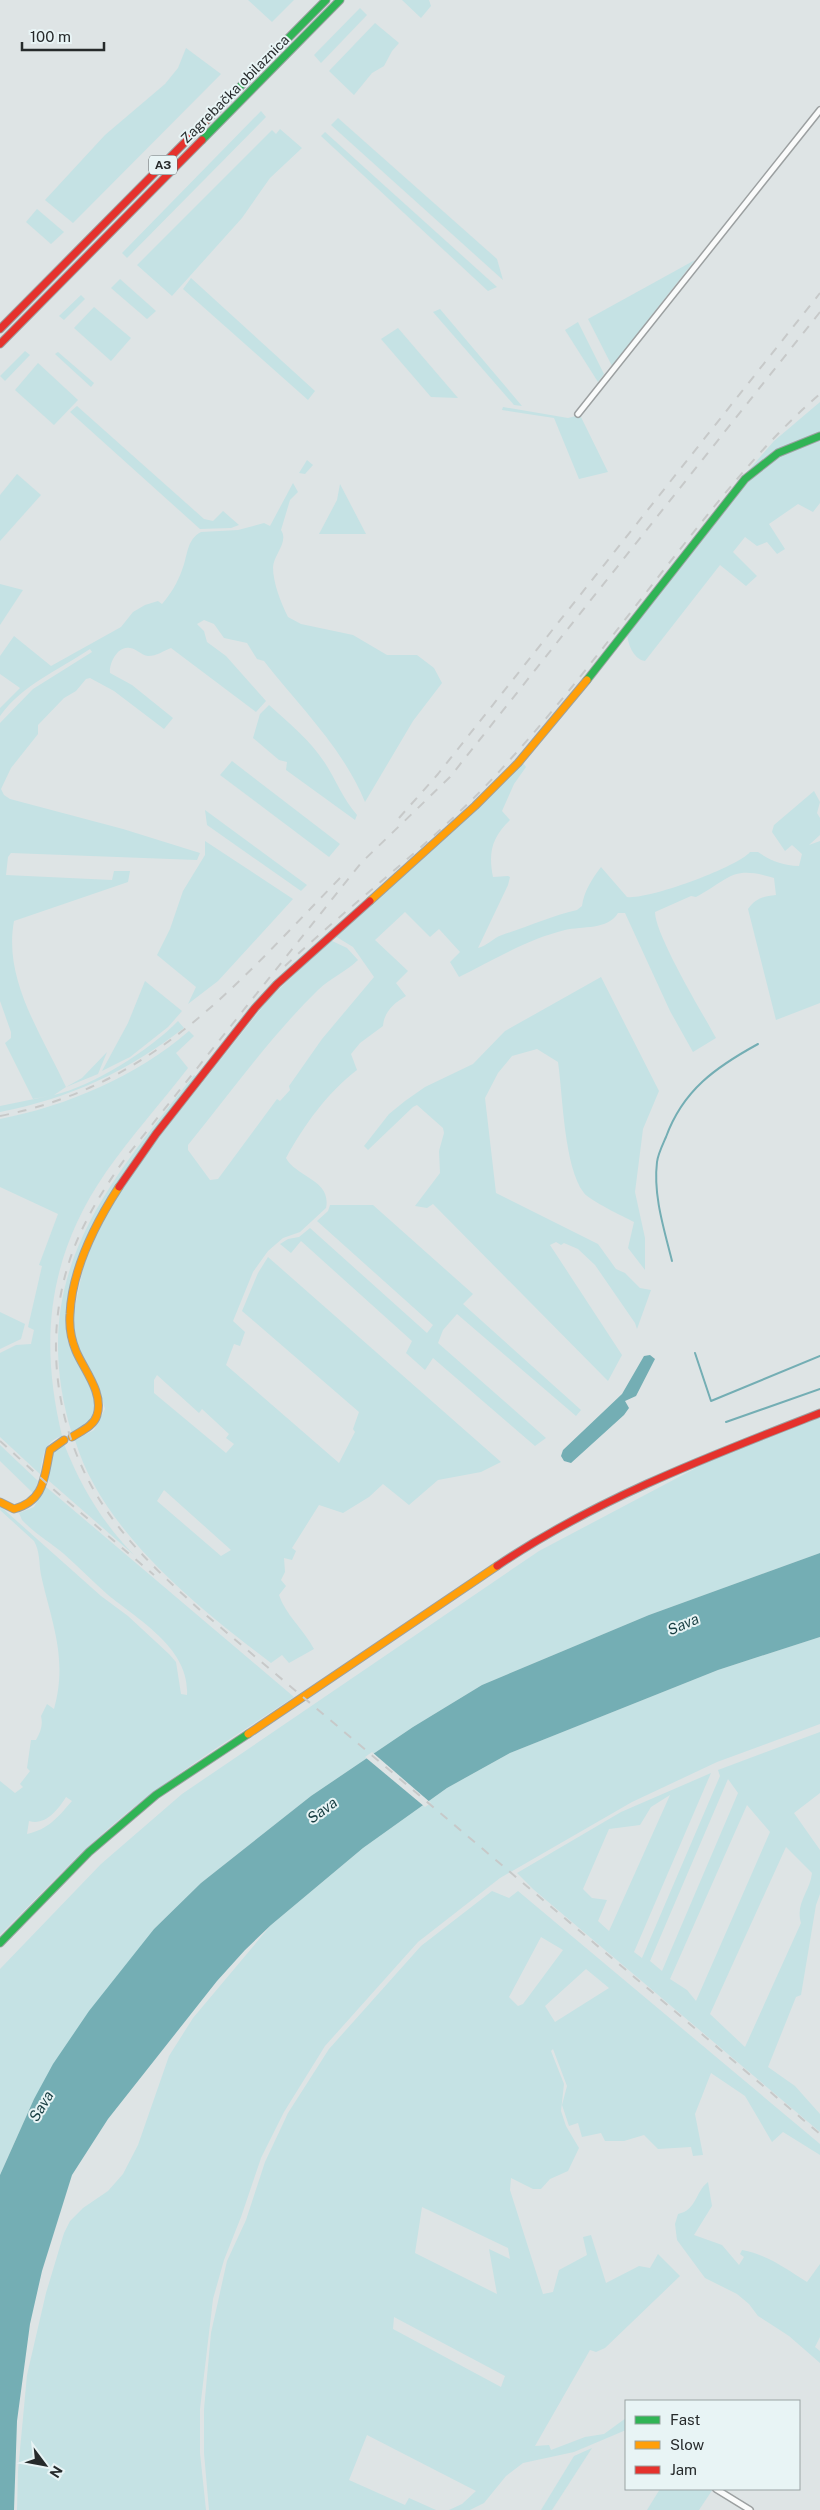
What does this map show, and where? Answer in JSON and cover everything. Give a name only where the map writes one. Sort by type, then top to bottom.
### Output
[{"type":"main road","name":"Zagrebačka obilaznica","points":[[0,329],[326,0]]},
{"type":"main road","name":"Zagrebačka obilaznica","points":[[0,344],[340,0]]},
{"type":"main road","points":[[72,1437],[93,1425],[100,1408],[96,1393],[71,1337],[69,1318],[72,1293],[93,1230],[134,1164],[255,1008],[277,984],[475,806],[524,755],[741,483],[760,465],[778,453],[820,436]]},
{"type":"main road","points":[[0,1943],[88,1852],[135,1811],[177,1779],[522,1551],[600,1506],[715,1454],[820,1413]]},
{"type":"main road","points":[[0,1502],[11,1508],[24,1507],[34,1501],[42,1487],[50,1450],[64,1440]]},
{"type":"street","points":[[578,414],[820,110]]},
{"type":"street","points":[[718,2490],[750,2510]]},
{"type":"shaded area","points":[[248,0],[294,0],[272,22]]},
{"type":"shaded area","points":[[402,0],[429,0],[431,6],[421,18]]},
{"type":"shaded area","points":[[360,8],[367,15],[321,63],[314,55]]},
{"type":"shaded area","points":[[375,23],[399,43],[384,66],[372,73],[354,95],[329,71]]},
{"type":"shaded area","points":[[186,48],[221,74],[73,223],[45,200],[105,135],[165,84],[178,68]]},
{"type":"shaded area","points":[[261,111],[266,117],[127,258],[122,253]]},
{"type":"shaded area","points":[[338,118],[497,259],[503,280],[331,125]]},
{"type":"shaded area","points":[[280,129],[302,148],[270,178],[242,218],[172,296],[137,265],[272,130],[276,134]]},
{"type":"shaded area","points":[[325,132],[497,287],[488,291],[321,136]]},
{"type":"shaded area","points":[[37,209],[64,232],[51,244],[26,222]]},
{"type":"shaded area","points":[[695,260],[612,366],[588,319]]},
{"type":"shaded area","points":[[191,278],[315,391],[308,400],[183,289]]},
{"type":"shaded area","points":[[120,279],[156,311],[147,319],[111,288]]},
{"type":"shaded area","points":[[81,295],[85,299],[64,320],[59,316]]},
{"type":"shaded area","points":[[94,307],[131,338],[111,361],[74,328]]},
{"type":"shaded area","points":[[440,309],[522,406],[514,405],[433,312]]},
{"type":"shaded area","points":[[578,322],[604,374],[598,382],[565,330]]},
{"type":"shaded area","points":[[398,328],[458,398],[431,397],[381,339]]},
{"type":"shaded area","points":[[25,351],[30,355],[5,381],[0,376]]},
{"type":"shaded area","points":[[58,352],[94,383],[91,387],[55,354]]},
{"type":"shaded area","points":[[38,363],[78,400],[54,425],[15,390]]},
{"type":"shaded area","points":[[820,402],[820,434],[788,447],[768,458],[741,479],[774,441]]},
{"type":"shaded area","points":[[77,406],[204,519],[213,521],[223,511],[239,525],[231,528],[200,529],[70,412]]},
{"type":"shaded area","points":[[503,407],[568,418],[580,415],[608,472],[579,479],[554,418],[502,410]]},
{"type":"shaded area","points":[[820,439],[820,503],[813,512],[798,504],[769,524],[785,549],[777,554],[767,542],[757,546],[745,537],[733,552],[757,576],[746,586],[720,565],[645,661],[637,657],[628,640],[627,631],[747,480],[776,457]]},
{"type":"shaded area","points":[[307,460],[313,465],[305,474],[299,473]]},
{"type":"shaded area","points":[[17,474],[41,495],[0,541],[0,495]]},
{"type":"shaded area","points":[[293,483],[298,492],[290,500],[281,530],[283,535],[282,544],[273,567],[274,580],[288,617],[301,624],[353,635],[387,655],[417,655],[434,668],[442,683],[413,721],[365,802],[356,782],[333,746],[264,661],[257,659],[247,643],[224,638],[214,624],[204,620],[197,624],[204,631],[207,642],[226,656],[266,701],[256,712],[171,648],[148,656],[126,648],[122,649],[115,656],[111,664],[110,673],[132,685],[173,718],[164,729],[114,691],[90,678],[86,679],[76,691],[64,698],[38,725],[38,734],[11,768],[1,789],[4,795],[10,799],[123,829],[200,853],[197,860],[11,853],[8,857],[6,875],[112,880],[114,871],[130,871],[128,882],[14,921],[12,943],[14,965],[19,986],[36,1027],[66,1087],[54,1095],[86,1084],[120,1066],[152,1044],[178,1021],[184,1028],[141,1058],[97,1081],[51,1099],[0,1112],[0,1106],[49,1096],[33,1099],[5,1043],[11,1038],[11,1032],[0,1001],[0,723],[33,689],[92,652],[90,649],[30,686],[0,716],[0,708],[20,688],[0,674],[0,656],[14,636],[51,666],[121,627],[133,612],[145,605],[158,601],[162,604],[178,579],[190,544],[196,535],[201,532],[238,530],[264,523],[270,526]]},
{"type":"shaded area","points":[[340,484],[366,534],[319,534],[337,500]]},
{"type":"shaded area","points":[[0,584],[23,590],[0,625]]},
{"type":"shaded area","points":[[269,705],[299,732],[319,755],[357,815],[355,820],[286,770],[287,762],[279,760],[253,738],[260,714]]},
{"type":"shaded area","points":[[232,761],[340,844],[329,857],[220,775]]},
{"type":"shaded area","points":[[523,763],[526,767],[514,784],[502,811],[510,820],[495,839],[491,853],[493,877],[510,877],[478,948],[502,935],[548,918],[577,910],[582,906],[589,885],[601,867],[627,897],[638,897],[672,888],[711,874],[729,866],[750,852],[758,852],[782,864],[799,866],[802,854],[792,845],[785,851],[772,832],[774,825],[814,791],[820,802],[817,813],[820,818],[820,835],[809,845],[820,841],[820,1003],[776,1020],[748,909],[760,899],[776,895],[774,878],[760,874],[740,873],[725,879],[696,897],[691,896],[655,912],[657,923],[671,956],[716,1038],[693,1052],[670,1011],[625,913],[618,913],[614,918],[601,925],[565,930],[538,939],[459,977],[450,962],[460,952],[439,929],[430,937],[405,912],[375,940],[408,971],[396,983],[406,996],[390,1008],[385,1016],[383,1026],[360,1043],[351,1054],[357,1070],[336,1088],[317,1110],[286,1158],[297,1170],[319,1185],[324,1191],[326,1208],[300,1232],[283,1238],[268,1251],[253,1272],[233,1321],[245,1332],[240,1346],[234,1344],[226,1365],[339,1463],[355,1432],[353,1429],[359,1412],[242,1311],[258,1273],[268,1257],[501,1462],[481,1472],[438,1480],[409,1505],[383,1484],[369,1497],[343,1513],[319,1505],[292,1548],[296,1551],[292,1560],[284,1558],[285,1572],[281,1580],[286,1586],[279,1595],[286,1609],[314,1649],[289,1663],[282,1655],[271,1663],[213,1617],[155,1565],[129,1536],[107,1505],[88,1473],[75,1440],[94,1430],[105,1409],[100,1392],[75,1340],[73,1316],[85,1259],[100,1223],[133,1170],[268,1000],[330,940],[347,948],[358,960],[323,986],[300,1008],[188,1145],[188,1150],[210,1180],[218,1179],[277,1099],[280,1101],[290,1090],[289,1086],[322,1039],[374,977],[353,947],[335,936],[484,802]],"holes":[[[157,1375],[199,1413],[202,1409],[229,1434],[226,1438],[234,1444],[226,1453],[154,1393],[154,1380]],[[164,1490],[231,1550],[221,1556],[157,1501]]]},
{"type":"shaded area","points":[[205,810],[307,885],[301,891],[207,825]]},
{"type":"shaded area","points":[[205,841],[293,899],[218,981],[188,1004],[196,987],[157,955],[170,929],[183,891],[205,855]]},
{"type":"shaded area","points":[[601,977],[659,1091],[643,1129],[635,1192],[645,1238],[645,1270],[628,1248],[634,1222],[587,1196],[577,1181],[565,1131],[558,1062],[537,1049],[512,1056],[498,1073],[485,1098],[496,1193],[598,1244],[616,1269],[625,1273],[640,1288],[651,1290],[637,1329],[635,1323],[595,1265],[578,1249],[564,1243],[561,1245],[556,1242],[550,1245],[622,1355],[608,1381],[433,1204],[427,1208],[415,1206],[440,1173],[439,1151],[444,1133],[443,1128],[417,1105],[368,1150],[364,1146],[389,1114],[405,1101],[425,1087],[473,1064],[505,1031]]},
{"type":"shaded area","points":[[145,981],[182,1011],[168,1027],[130,1057],[102,1071],[128,1023]]},
{"type":"shaded area","points":[[189,1031],[194,1036],[176,1053],[188,1068],[106,1172],[71,1235],[61,1267],[54,1300],[51,1332],[51,1366],[62,1436],[47,1446],[40,1474],[0,1437],[0,1353],[16,1345],[31,1344],[34,1330],[28,1327],[42,1266],[39,1265],[58,1214],[0,1187],[0,1119],[50,1106],[100,1087],[147,1062]]},
{"type":"shaded area","points":[[107,1052],[98,1074],[66,1087],[82,1078]]},
{"type":"shaded area","points":[[194,1075],[198,1078],[121,1176],[90,1230],[79,1258],[69,1301],[66,1322],[67,1336],[68,1342],[93,1393],[96,1404],[95,1414],[91,1422],[72,1434],[60,1378],[59,1328],[66,1282],[82,1239],[103,1198],[130,1157]]},
{"type":"shaded area","points":[[330,1205],[373,1205],[473,1294],[463,1304],[581,1410],[576,1416],[457,1314],[443,1330],[438,1343],[546,1438],[535,1446],[433,1358],[425,1370],[406,1353],[412,1341],[301,1241],[291,1253],[280,1244],[288,1239],[299,1237],[310,1228],[427,1333],[433,1325],[317,1221],[328,1211]]},
{"type":"shaded area","points":[[0,1312],[25,1324],[21,1339],[0,1349]]},
{"type":"shaded area","points":[[820,1416],[820,1553],[649,1615],[482,1685],[413,1727],[311,1796],[201,1883],[154,1929],[34,2099],[0,2175],[0,1969],[101,1864],[182,1794],[539,1551],[713,1459]]},
{"type":"shaded area","points":[[64,1444],[93,1503],[112,1530],[134,1555],[48,1480],[53,1455]]},
{"type":"shaded area","points":[[0,1445],[38,1481],[34,1494],[0,1461]]},
{"type":"shaded area","points":[[45,1486],[294,1697],[189,1767],[128,1812],[78,1856],[0,1935],[0,1781],[15,1793],[23,1787],[20,1784],[30,1771],[27,1768],[31,1740],[36,1740],[39,1734],[42,1725],[41,1716],[47,1704],[54,1709],[58,1691],[59,1657],[54,1625],[41,1575],[36,1545],[0,1510],[0,1506],[101,1596],[128,1616],[169,1654],[176,1662],[181,1694],[187,1695],[186,1678],[180,1663],[160,1637],[22,1520],[19,1513],[34,1507]],"holes":[[[66,1797],[72,1801],[47,1826],[27,1834],[29,1821],[35,1822],[46,1819],[55,1812]]]},
{"type":"shaded area","points":[[820,1637],[820,1724],[717,1762],[632,1802],[500,1878],[418,1942],[325,2046],[284,2112],[261,2158],[224,2260],[213,2299],[200,2409],[200,2453],[206,2510],[17,2510],[18,2471],[27,2375],[46,2293],[64,2233],[70,2221],[83,2208],[108,2191],[123,2174],[138,2145],[169,2056],[193,2018],[271,1925],[363,1848],[447,1788],[510,1753],[718,1670]]},
{"type":"shaded area","points":[[820,1732],[820,1793],[794,1813],[820,1850],[820,1894],[816,1905],[801,1995],[796,1997],[768,2067],[795,2086],[820,2114],[820,2132],[533,1889],[517,1873],[621,1812],[711,1773],[634,1952],[642,1958],[720,1776],[718,1770]],"holes":[[[728,1779],[738,1793],[662,1971],[650,1961]],[[670,1795],[609,1931],[598,1921],[607,1900],[592,1898],[583,1889],[609,1829],[640,1825],[651,1807]],[[747,1805],[770,1832],[696,2001],[687,1990],[670,1979]],[[786,1847],[812,1873],[811,1880],[801,1903],[801,1923],[745,2047],[710,2014]]]},
{"type":"shaded area","points":[[492,1891],[509,1898],[518,1891],[820,2144],[820,2155],[783,2132],[772,2142],[745,2096],[711,2073],[695,2114],[703,2155],[693,2156],[691,2147],[658,2149],[644,2135],[624,2141],[605,2141],[601,2133],[582,2137],[578,2123],[569,2126],[562,2105],[567,2086],[553,2049],[551,2051],[564,2084],[561,2111],[566,2126],[579,2148],[568,2171],[550,2179],[541,2189],[533,2189],[511,2178],[510,2190],[543,2294],[553,2292],[559,2270],[587,2255],[583,2237],[591,2235],[606,2283],[639,2266],[650,2268],[658,2254],[680,2276],[605,2348],[596,2352],[590,2350],[535,2446],[549,2445],[551,2450],[585,2437],[604,2434],[625,2419],[625,2430],[574,2452],[523,2463],[506,2476],[484,2503],[470,2510],[449,2510],[462,2504],[476,2491],[367,2435],[349,2480],[405,2505],[409,2498],[436,2510],[209,2510],[204,2453],[204,2409],[211,2333],[227,2261],[246,2220],[265,2162],[288,2113],[329,2049],[421,1946]],"holes":[[[541,1937],[563,1950],[523,2004],[518,2006],[509,1997]],[[586,1969],[609,1988],[555,2022],[545,2006]],[[422,2207],[508,2248],[510,2259],[489,2249],[497,2294],[415,2253]],[[394,2317],[505,2376],[501,2387],[393,2329]]]},
{"type":"shaded area","points":[[708,2182],[712,2206],[694,2235],[722,2245],[739,2265],[744,2257],[740,2254],[742,2250],[751,2252],[776,2263],[807,2282],[820,2264],[820,2337],[815,2347],[820,2351],[820,2363],[789,2336],[758,2316],[749,2304],[737,2294],[705,2278],[677,2240],[675,2224],[678,2214],[689,2209]]},
{"type":"shaded area","points":[[592,2448],[552,2510],[541,2510],[574,2456]]},
{"type":"shaded area","points":[[659,2490],[712,2490],[699,2510],[647,2510]]},
{"type":"water","points":[[650,1355],[655,1359],[636,1396],[625,1401],[629,1408],[624,1415],[571,1463],[564,1461],[561,1456],[563,1450],[622,1394],[644,1356]]},
{"type":"water","name":"Sava","points":[[820,1553],[820,1637],[718,1670],[510,1753],[447,1788],[363,1848],[271,1925],[217,1981],[108,2119],[72,2175],[42,2271],[30,2324],[17,2421],[14,2510],[0,2510],[0,2175],[34,2099],[53,2064],[89,2011],[154,1929],[201,1883],[311,1796],[413,1727],[482,1685],[649,1615]]},
{"type":"pier","points":[[372,1752],[431,1803],[425,1807],[365,1757]]},
{"type":"waterway","points":[[672,1261],[658,1199],[656,1174],[658,1156],[673,1120],[692,1093],[715,1071],[758,1044]]},
{"type":"waterway","points":[[695,1353],[711,1401],[820,1356]]},
{"type":"waterway","points":[[726,1422],[820,1389]]},
{"type":"railway","points":[[399,818],[438,774],[820,293]]},
{"type":"railway","points":[[820,312],[450,777],[361,863],[127,1156],[98,1200],[74,1248],[64,1281],[58,1315],[56,1349],[58,1383],[65,1417],[75,1450],[89,1481],[107,1511],[151,1564],[200,1610],[820,2134]]},
{"type":"railway","points":[[285,966],[426,843],[481,791],[530,737],[575,683],[733,484],[783,428],[820,394]]},
{"type":"railway","points":[[0,1116],[55,1101],[105,1080],[150,1055],[191,1024],[229,991],[343,875]]},
{"type":"railway","points":[[0,1441],[154,1575]]},
{"type":"traffic: fast","points":[[206,121],[326,0]]},
{"type":"traffic: fast","points":[[202,140],[340,0]]},
{"type":"traffic: fast","points":[[587,680],[745,479],[778,453],[820,436]]},
{"type":"traffic: fast","points":[[0,1943],[89,1852],[156,1795],[248,1734]]},
{"type":"traffic: slow","points":[[370,901],[475,806],[518,763],[587,680]]},
{"type":"traffic: slow","points":[[72,1437],[93,1422],[97,1415],[98,1407],[96,1390],[76,1351],[70,1328],[75,1280],[93,1232],[119,1187]]},
{"type":"traffic: slow","points":[[0,1502],[14,1509],[32,1500],[41,1487],[50,1450],[64,1440]]},
{"type":"traffic: slow","points":[[248,1734],[497,1566]]},
{"type":"traffic: jam","points":[[0,329],[206,121]]},
{"type":"traffic: jam","points":[[0,344],[202,140]]},
{"type":"traffic: jam","points":[[119,1187],[156,1134],[255,1008],[277,984],[370,901]]},
{"type":"traffic: jam","points":[[497,1566],[574,1520],[654,1480],[820,1413]]}]
